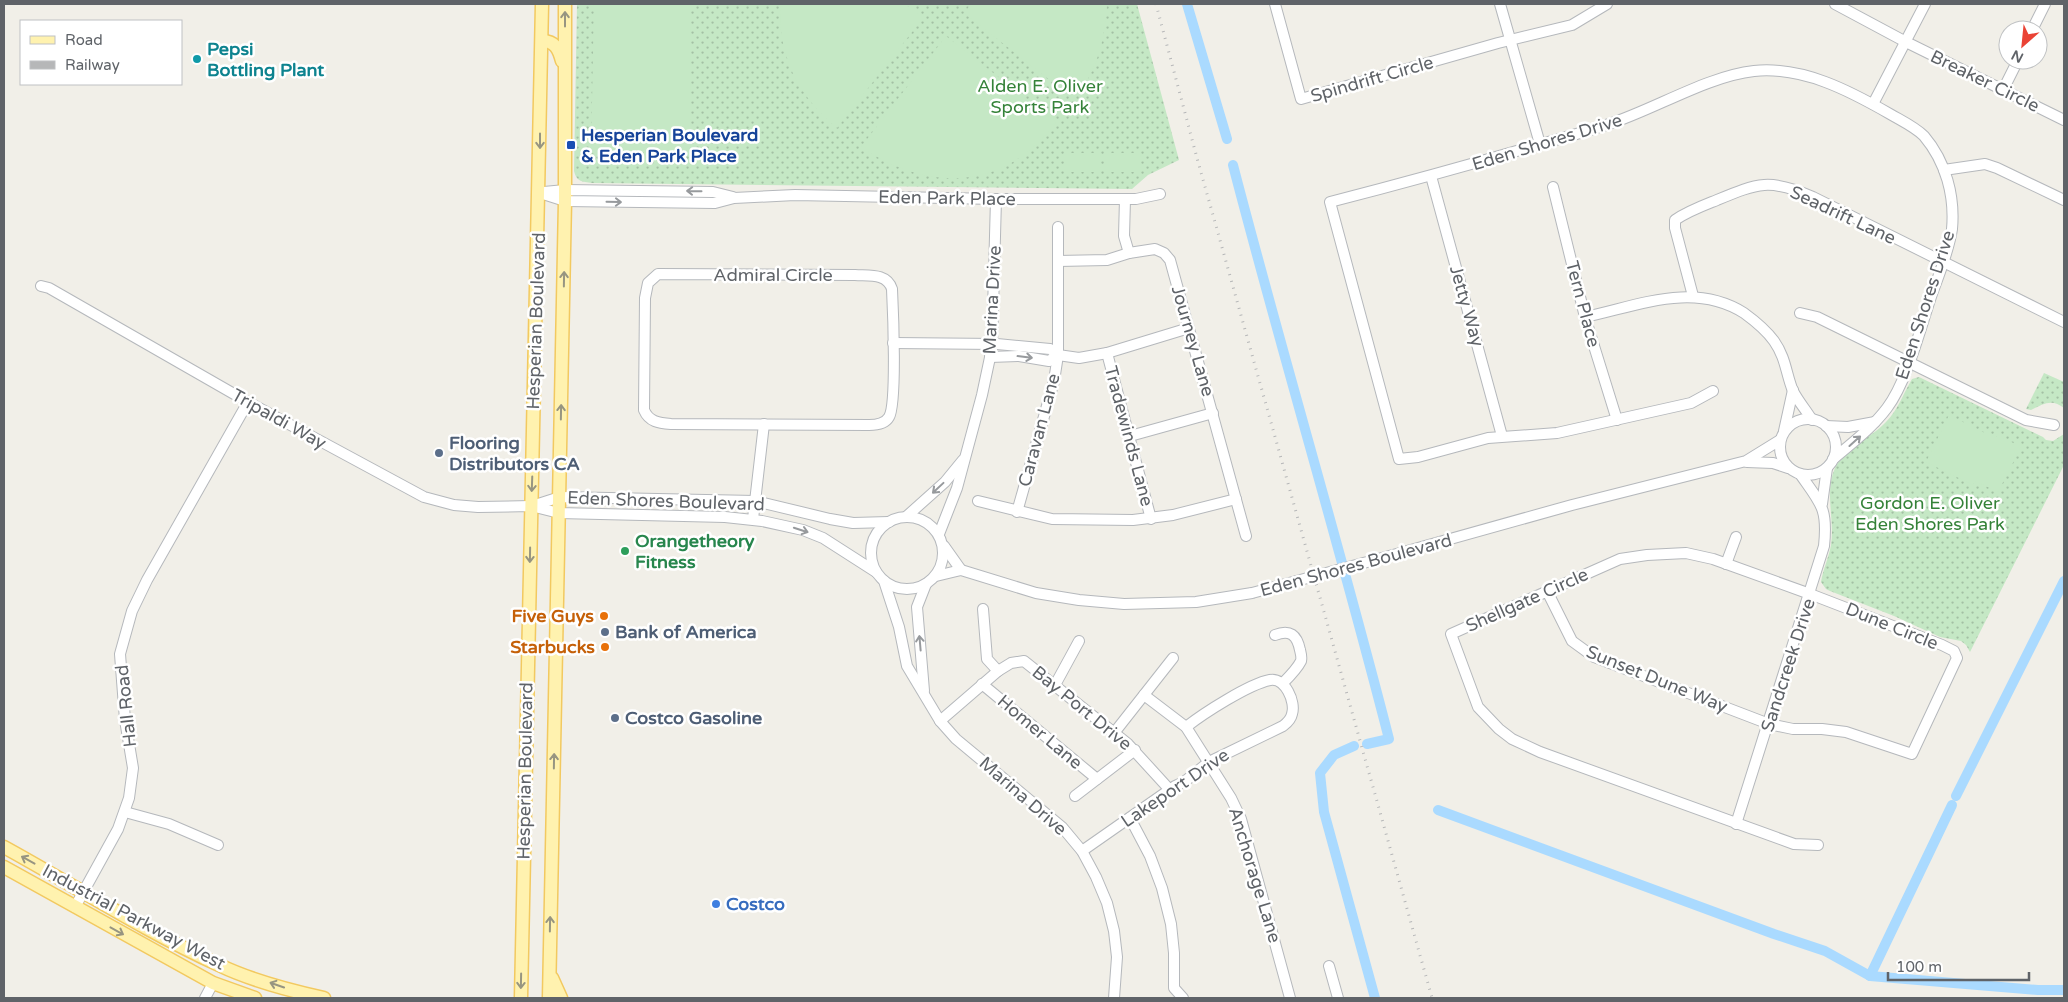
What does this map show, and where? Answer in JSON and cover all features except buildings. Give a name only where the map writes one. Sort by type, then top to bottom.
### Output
[{"type":"main road","name":"Hesperian Boulevard","points":[[521,998],[531,506],[540,193],[542,4]]},
{"type":"main road","name":"Hesperian Boulevard","points":[[549,998],[565,195],[565,4]]},
{"type":"main road","points":[[542,41],[554,44],[559,50],[564,70]]},
{"type":"main road","name":"Industrial Parkway West","points":[[4,847],[160,935],[220,966],[298,992],[324,998]]},
{"type":"main road","name":"Industrial Parkway West","points":[[4,867],[213,983],[255,998]]},
{"type":"main road","points":[[550,972],[561,998]]},
{"type":"street","name":"Spindrift Circle","points":[[1275,4],[1301,99],[1509,40]]},
{"type":"street","points":[[1500,4],[1540,144]]},
{"type":"street","points":[[1509,40],[1572,25],[1607,4]]},
{"type":"street","name":"Breaker Circle","points":[[1835,4],[1906,42],[2064,120]]},
{"type":"street","points":[[1873,104],[1925,4]]},
{"type":"street","points":[[2037,20],[2045,4]]},
{"type":"street","points":[[2003,90],[2013,70]]},
{"type":"street","name":"Eden Shores Drive","points":[[1713,391],[1691,404],[1557,434],[1502,436],[1418,457],[1399,459],[1330,202],[1431,176],[1639,114],[1727,77],[1756,71],[1784,72],[1820,80],[1873,104],[1921,134],[1944,170],[1949,182],[1952,196],[1952,224],[1942,263],[1897,392],[1876,422],[1830,464]]},
{"type":"street","points":[[1944,170],[1985,164],[2064,200]]},
{"type":"street","name":"Jetty Way","points":[[1431,176],[1502,436]]},
{"type":"street","name":"Seadrift Lane","points":[[1693,296],[1675,228],[1675,220],[1685,213],[1752,186],[1775,185],[1801,192],[1942,263]]},
{"type":"street","name":"Tern Place","points":[[1553,187],[1586,317],[1617,420]]},
{"type":"street","name":"Eden Park Place","points":[[540,193],[715,203],[734,198],[795,195],[996,199],[1125,199],[1160,194]]},
{"type":"street","name":"Marina Drive","points":[[939,534],[957,488],[982,395],[990,357],[992,344],[996,199]]},
{"type":"street","points":[[1125,199],[1124,236],[1129,253]]},
{"type":"street","name":"Caravan Lane","points":[[1016,512],[1054,381],[1058,356],[1058,227]]},
{"type":"street","name":"Journey Lane","points":[[1058,261],[1107,260],[1129,253],[1155,249],[1164,253],[1170,260],[1246,536]]},
{"type":"street","points":[[1942,263],[2064,322]]},
{"type":"street","name":"Admiral Circle","points":[[661,274],[855,275],[883,278],[890,283],[892,289],[893,343],[892,411],[882,423],[869,425],[667,424],[655,422],[647,416],[644,406],[645,298],[647,286],[652,278],[661,274]]},
{"type":"street","name":"Tripaldi Way","points":[[41,286],[49,288],[248,402],[424,497],[454,505],[478,507],[531,506]]},
{"type":"street","points":[[1586,317],[1671,298],[1693,296],[1712,300],[1737,309],[1766,331],[1775,342],[1787,364],[1793,390],[1812,420]]},
{"type":"street","points":[[1800,313],[1817,317],[2026,420],[2054,425]]},
{"type":"street","points":[[990,357],[1019,356],[1049,361],[1058,356],[1078,358],[1107,353],[1189,328]]},
{"type":"street","points":[[893,343],[992,344],[1050,349],[1058,356]]},
{"type":"street","name":"Tradewinds Lane","points":[[1107,353],[1151,519]]},
{"type":"street","points":[[1793,390],[1782,436],[1780,455],[1788,468],[1800,474],[1810,476],[1819,473],[1830,464],[1836,451],[1835,442],[1826,426]]},
{"type":"street","name":"Hall Road","points":[[75,907],[125,812],[133,768],[125,720],[120,654],[132,611],[147,580],[248,402]]},
{"type":"street","points":[[1130,436],[1213,413]]},
{"type":"street","points":[[1782,436],[1796,422],[1812,420],[1826,426],[1848,427],[1876,422]]},
{"type":"street","points":[[753,519],[764,424]]},
{"type":"street","name":"Eden Shores Boulevard","points":[[1746,462],[1782,436]]},
{"type":"street","name":"Marina Drive","points":[[907,516],[945,482],[965,457]]},
{"type":"street","name":"Eden Shores Boulevard","points":[[960,570],[1036,593],[1079,600],[1124,604],[1196,602],[1252,593],[1572,505],[1746,462],[1773,463],[1788,468]]},
{"type":"street","name":"Sandcreek Drive","points":[[1736,824],[1824,546],[1826,528],[1822,504],[1830,464]]},
{"type":"street","name":"Sandcreek Drive","points":[[1800,474],[1822,504]]},
{"type":"street","name":"Eden Shores Boulevard","points":[[531,506],[560,497],[755,501],[837,520],[869,523],[889,522]]},
{"type":"street","points":[[978,502],[1052,519],[1151,519],[1236,499]]},
{"type":"street","name":"Eden Shores Boulevard","points":[[531,506],[559,513],[753,519],[803,530],[842,549],[876,572]]},
{"type":"street","points":[[936,576],[944,559],[943,546],[939,534],[925,521],[907,516],[889,522],[879,530],[871,547],[872,560],[876,572],[884,581],[894,587],[905,589],[916,588],[926,584],[936,576],[960,570],[943,546]]},
{"type":"street","points":[[1726,564],[1736,537]]},
{"type":"street","name":"Shellgate Circle","points":[[1736,824],[1540,752],[1512,739],[1488,719],[1478,707],[1451,634],[1620,560],[1647,555],[1686,553],[1726,564],[1810,594]]},
{"type":"street","name":"Marina Drive","points":[[884,581],[899,627],[907,666],[940,721],[956,739],[1062,827],[1082,851],[1096,877],[1107,904],[1114,931],[1117,957],[1114,998]]},
{"type":"street","name":"Marina Drive","points":[[924,692],[917,608],[926,584]]},
{"type":"street","name":"Sunset Dune Way","points":[[1547,591],[1572,641],[1594,656],[1769,724]]},
{"type":"street","name":"Dune Circle","points":[[1769,724],[1793,729],[1822,729],[1846,732],[1912,754],[1957,658],[1954,651],[1942,645],[1810,594]]},
{"type":"street","points":[[983,609],[987,659],[998,671]]},
{"type":"street","points":[[1186,727],[1205,712],[1268,680],[1283,683],[1299,664],[1302,656],[1298,640],[1294,636],[1286,632],[1275,634]]},
{"type":"street","points":[[1055,685],[1079,641]]},
{"type":"street","points":[[1114,733],[1173,658]]},
{"type":"street","name":"Bay Port Drive","points":[[940,721],[998,671],[1012,663],[1024,661],[1135,750],[1170,790]]},
{"type":"street","name":"Lakeport Drive","points":[[1082,851],[1184,782],[1209,762],[1287,722],[1293,713],[1293,709],[1288,690],[1283,683]]},
{"type":"street","name":"Homer Lane","points":[[982,684],[1098,779]]},
{"type":"street","name":"Anchorage Lane","points":[[1144,695],[1186,727],[1231,798],[1241,819],[1290,998]]},
{"type":"street","name":"Homer Lane","points":[[1075,796],[1135,750]]},
{"type":"street","points":[[125,812],[169,824],[218,845]]},
{"type":"street","points":[[1130,818],[1150,856],[1162,888],[1171,924],[1174,954],[1174,988],[1182,998]]},
{"type":"street","points":[[1736,824],[1794,844],[1818,845]]},
{"type":"street","points":[[1329,966],[1338,998]]},
{"type":"street","points":[[204,998],[213,983]]},
{"type":"green space","name":"Alden E. Oliver Sports Park","points":[[577,4],[1137,4],[1179,160],[1148,175],[1132,189],[592,183],[582,181],[576,177],[574,171]]},
{"type":"green space","points":[[594,4],[691,4],[690,152],[591,153]]},
{"type":"green space","points":[[781,4],[905,4],[923,18],[837,128],[812,103],[801,89],[793,73],[782,40]]},
{"type":"green space","points":[[971,4],[1107,4],[1102,42],[1094,66],[1089,78],[1074,99],[964,13]]},
{"type":"green space","points":[[946,36],[1056,122],[1036,145],[1014,161],[990,172],[965,178],[939,177],[913,172],[887,162],[861,147]]},
{"type":"green space","points":[[1065,153],[1101,153],[1100,172],[1065,172]]},
{"type":"green space","points":[[1105,153],[1141,153],[1140,172],[1105,172]]},
{"type":"green space","points":[[2044,373],[2064,382],[2064,408],[2051,403],[2031,410],[2026,409]]},
{"type":"green space","name":"Gordon E. Oliver Eden Shores Park","points":[[1919,377],[2046,440],[2053,441],[2064,434],[2064,465],[1970,652],[1961,641],[1940,637],[1894,616],[1830,591],[1821,582],[1831,545],[1830,486],[1835,468],[1845,454],[1886,422],[1897,407],[1912,379]]},
{"type":"green space","points":[[1949,415],[1995,438],[1998,435],[2021,447],[1998,492],[1975,481],[1973,485],[1926,462]]},
{"type":"waterway","points":[[1187,4],[1227,139]]},
{"type":"waterway","points":[[1233,165],[1389,739],[1367,744]]},
{"type":"waterway","points":[[1956,796],[2064,581]]},
{"type":"waterway","points":[[1354,746],[1334,755],[1320,773],[1324,812],[1375,998]]},
{"type":"waterway","points":[[1870,976],[1952,805]]},
{"type":"waterway","points":[[1438,810],[1825,951],[1870,976],[2038,990],[2064,990]]},
{"type":"railway","points":[[1156,4],[1197,158],[1432,998]]},
{"type":"place","name":"Pepsi Bottling Plant","points":[[197,59]]},
{"type":"place","name":"Hesperian Boulevard & Eden Park Place","points":[[571,145]]},
{"type":"place","name":"Flooring Distributors CA","points":[[439,453]]},
{"type":"place","name":"Orangetheory Fitness","points":[[625,551]]},
{"type":"place","name":"Five Guys","points":[[604,616]]},
{"type":"place","name":"Bank of America","points":[[605,632]]},
{"type":"place","name":"Starbucks","points":[[605,647]]},
{"type":"place","name":"Costco Gasoline","points":[[615,718]]},
{"type":"place","name":"Costco","points":[[716,904]]}]
